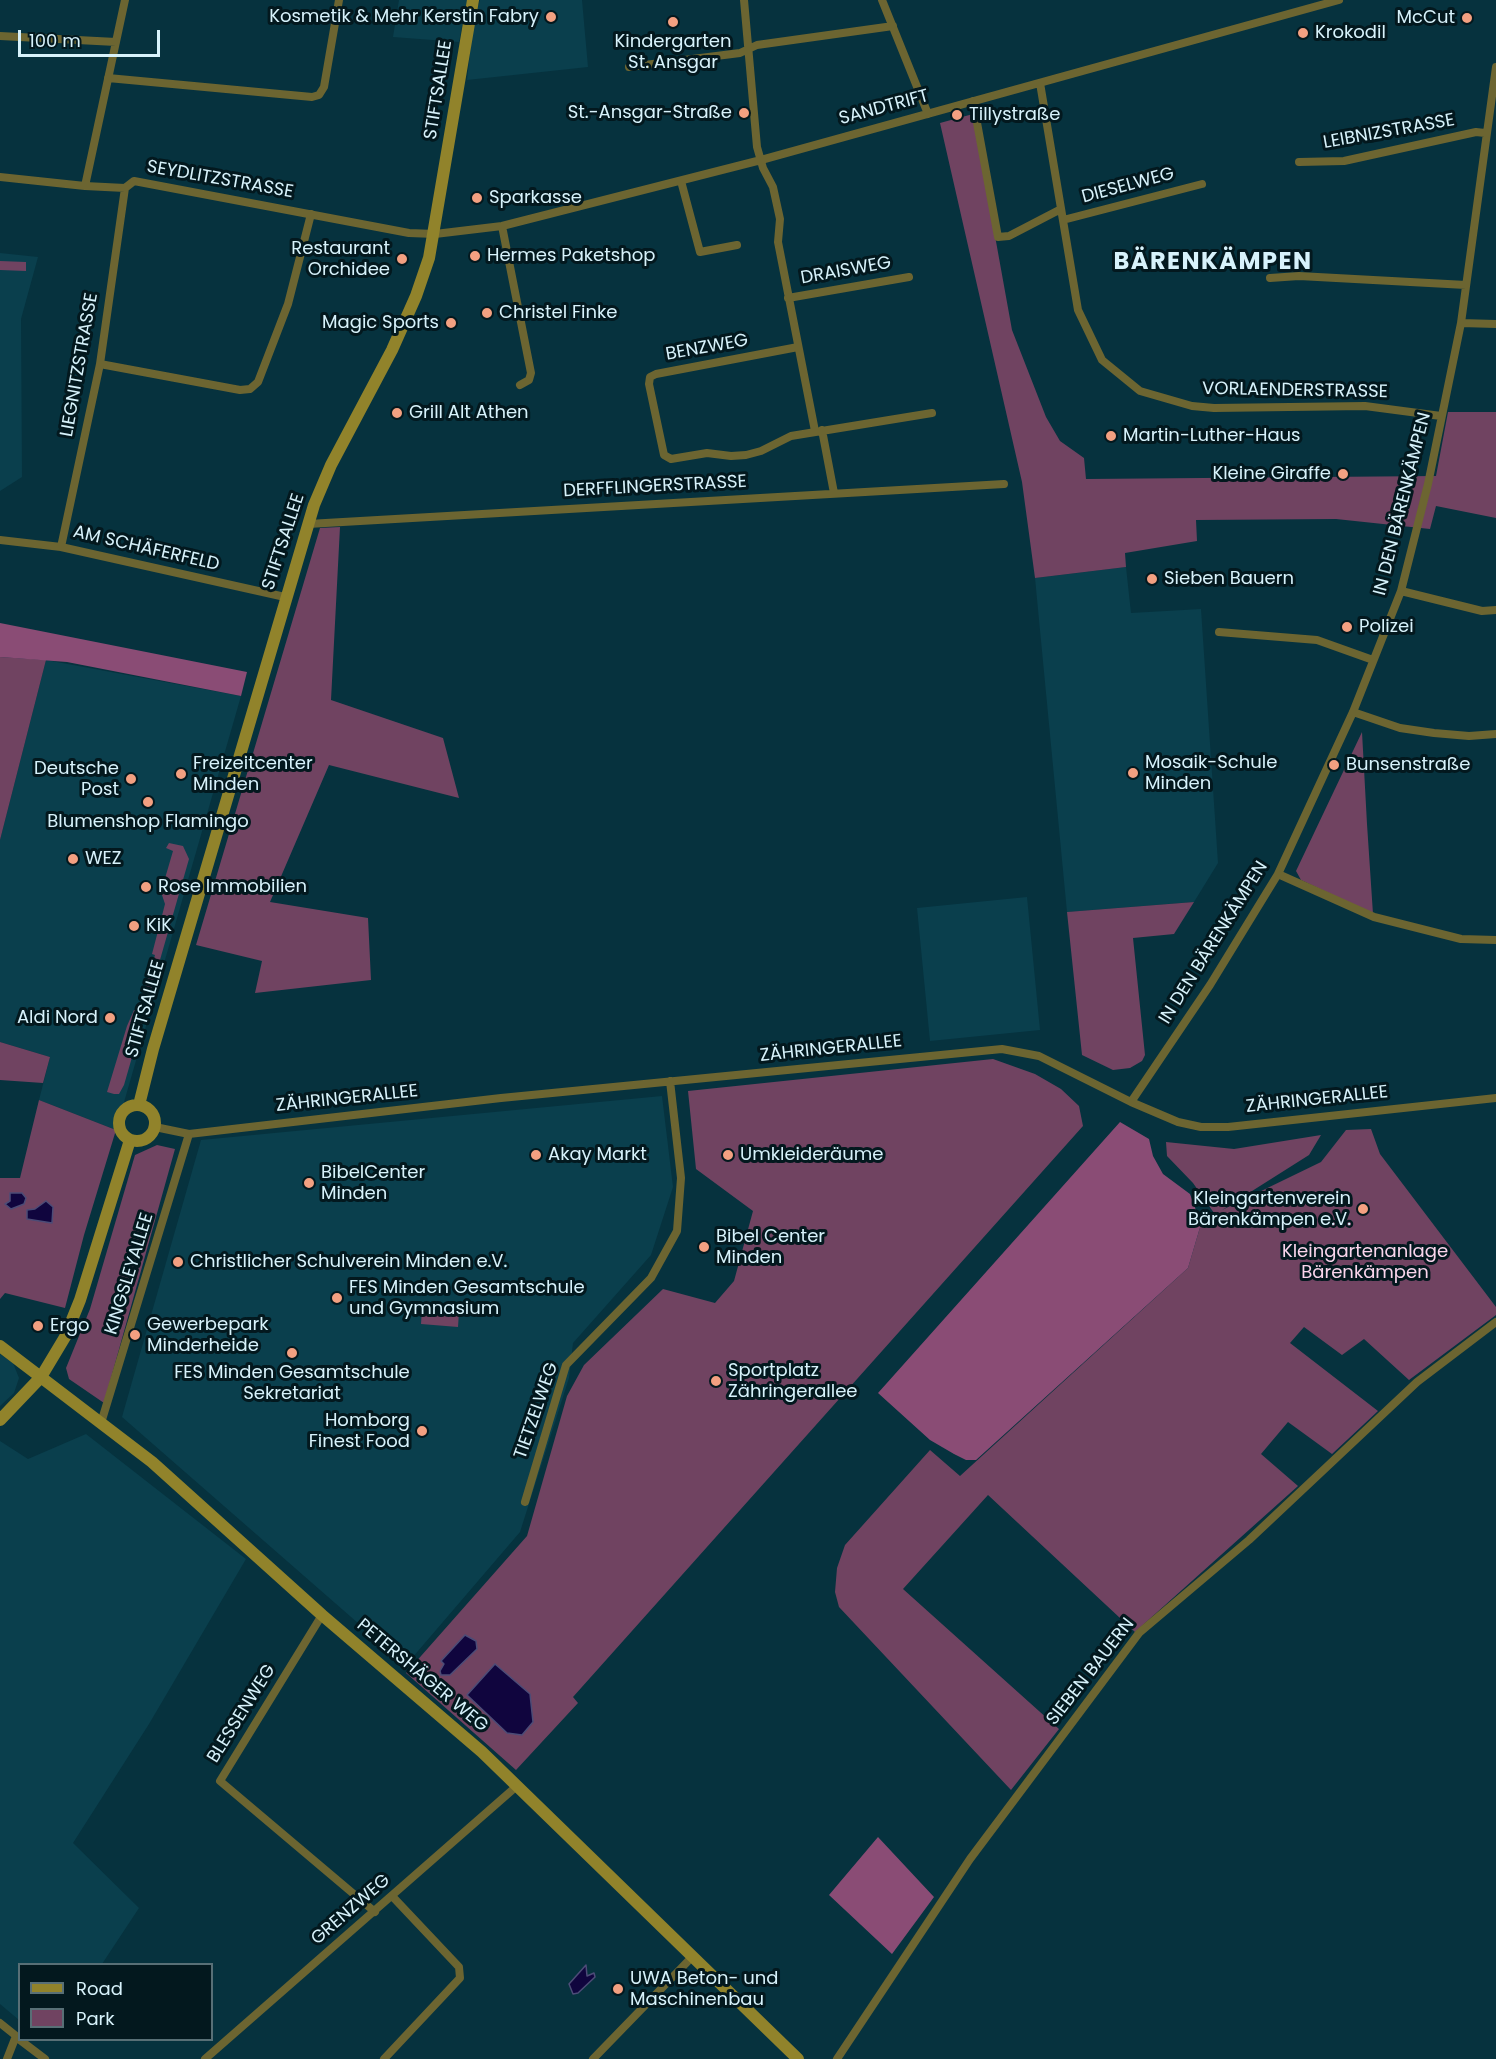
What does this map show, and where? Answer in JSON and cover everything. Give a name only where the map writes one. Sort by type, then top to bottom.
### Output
[{"type":"main road","name":"STIFTSALLEE","points":[[139,1105],[153,1049],[308,524],[331,465],[392,350],[416,296],[435,234],[473,0]]},
{"type":"main road","points":[[139,1105],[152,1112],[155,1127],[146,1139],[130,1140],[122,1132],[120,1117],[128,1107],[139,1105]]},
{"type":"main road","points":[[0,1420],[41,1377],[58,1350],[80,1300],[130,1140]]},
{"type":"main road","name":"PETERSHÄGER WEG","points":[[0,1346],[152,1462],[322,1615],[518,1785],[798,2059]]},
{"type":"street","points":[[85,186],[125,0]]},
{"type":"street","points":[[108,78],[312,97],[322,92],[324,87],[339,0]]},
{"type":"street","points":[[744,0],[747,51],[760,160],[773,187],[780,219],[778,242],[788,298],[834,493]]},
{"type":"street","points":[[882,0],[928,114]]},
{"type":"street","points":[[1298,0],[1302,10]]},
{"type":"street","name":"SANDTRIFT","points":[[435,234],[502,226],[681,181],[1339,0]]},
{"type":"street","points":[[629,67],[747,51],[757,45],[893,26]]},
{"type":"street","points":[[0,36],[116,42]]},
{"type":"street","name":"IN DEN BÄRENKÄMPEN","points":[[1131,1102],[1210,985],[1278,873],[1353,712],[1401,591],[1428,484],[1461,323],[1485,133],[1496,66]]},
{"type":"street","name":"VORLAENDERSTRASSE","points":[[1041,83],[1078,310],[1102,360],[1140,391],[1192,406],[1214,408],[1365,406],[1442,416]]},
{"type":"street","points":[[973,101],[998,237],[1009,236],[1061,208]]},
{"type":"street","name":"LEIBNIZSTRASSE","points":[[1299,162],[1344,161],[1476,132],[1485,133]]},
{"type":"street","name":"SEYDLITZSTRASSE","points":[[0,177],[125,188],[134,181],[409,233],[435,234]]},
{"type":"street","points":[[681,181],[700,252],[737,245]]},
{"type":"street","name":"DIESELWEG","points":[[1063,220],[1202,184]]},
{"type":"street","name":"LIEGNITZSTRASSE","points":[[61,547],[100,364],[125,188]]},
{"type":"street","points":[[100,364],[240,390],[250,389],[258,382],[288,304],[311,214]]},
{"type":"street","points":[[502,226],[531,373],[529,380],[520,385]]},
{"type":"street","points":[[1270,278],[1299,276],[1466,285]]},
{"type":"street","name":"DRAISWEG","points":[[788,298],[909,277]]},
{"type":"street","points":[[1461,323],[1496,324]]},
{"type":"street","name":"BENZWEG","points":[[798,347],[650,377],[649,384],[664,454],[671,459],[707,453],[746,455],[761,451],[783,438],[818,430],[932,413]]},
{"type":"street","name":"DERFFLINGERSTRASSE","points":[[308,524],[1004,484]]},
{"type":"street","name":"AM SCHÄFERFELD","points":[[0,540],[61,547],[285,597]]},
{"type":"street","points":[[1401,591],[1482,611],[1496,610]]},
{"type":"street","points":[[1219,632],[1317,640],[1374,660]]},
{"type":"street","points":[[1353,712],[1400,728],[1469,736],[1496,734]]},
{"type":"street","points":[[1278,873],[1374,917],[1461,939],[1496,940]]},
{"type":"street","name":"ZÄHRINGERALLEE","points":[[155,1127],[189,1134],[670,1081],[1002,1049],[1039,1056],[1131,1102],[1178,1122],[1201,1127],[1228,1127],[1496,1098]]},
{"type":"street","name":"TIETZELWEG","points":[[525,1502],[566,1365],[651,1278],[677,1231],[681,1178],[670,1081]]},
{"type":"street","name":"KINGSLEYALLEE","points":[[101,1423],[189,1134]]},
{"type":"street","name":"SIEBEN BAUERN","points":[[837,2059],[970,1859],[1139,1633],[1249,1540],[1417,1382],[1496,1322]]},
{"type":"street","name":"BLESSENWEG","points":[[322,1615],[220,1780],[375,1912]]},
{"type":"street","name":"GRENZWEG","points":[[205,2059],[518,1785]]},
{"type":"street","points":[[384,2059],[460,1978],[459,1967],[392,1896]]},
{"type":"street","points":[[593,2059],[693,1956]]},
{"type":"street","points":[[0,2023],[18,2037]]},
{"type":"street","points":[[7,2059],[18,2040]]},
{"type":"street","points":[[23,2041],[45,2059]]},
{"type":"shaded area","points":[[399,0],[467,0],[459,42],[393,37]]},
{"type":"shaded area","points":[[480,0],[582,0],[588,67],[467,80],[473,25]]},
{"type":"shaded area","points":[[0,253],[38,257],[21,319],[22,477],[0,491]]},
{"type":"shaded area","name":"Mosaik-Schule Minden","points":[[1126,567],[1131,613],[1201,609],[1218,863],[1194,902],[1067,912],[1035,578]]},
{"type":"shaded area","points":[[0,623],[247,672],[241,696],[67,662],[0,657]]},
{"type":"shaded area","points":[[46,660],[241,696],[116,1130],[39,1100],[50,1057],[0,1042],[0,840]]},
{"type":"shaded area","points":[[1027,897],[1040,1030],[930,1041],[917,908]]},
{"type":"shaded area","points":[[662,1096],[673,1187],[651,1255],[573,1343],[569,1378],[520,1532],[406,1665],[122,1417],[201,1140]]},
{"type":"shaded area","points":[[1120,1122],[1149,1139],[1153,1156],[1163,1174],[1190,1194],[1201,1224],[1188,1268],[976,1460],[966,1460],[930,1440],[878,1393]]},
{"type":"shaded area","points":[[10,1193],[22,1193],[26,1198],[24,1204],[11,1209],[5,1204],[10,1201]]},
{"type":"shaded area","points":[[46,1201],[53,1207],[52,1223],[27,1219],[27,1210],[35,1209]]},
{"type":"shaded area","points":[[0,1354],[13,1363],[19,1378],[14,1393],[0,1406]]},
{"type":"shaded area","points":[[86,1434],[246,1559],[149,1724],[73,1843],[139,1908],[103,1963],[18,1963],[18,2019],[0,2004],[0,1441],[28,1459]]},
{"type":"shaded area","points":[[465,1635],[476,1641],[477,1649],[450,1675],[441,1675],[440,1671],[444,1664],[441,1661]]},
{"type":"shaded area","points":[[495,1664],[530,1694],[533,1722],[522,1735],[507,1733],[467,1695]]},
{"type":"shaded area","points":[[878,1837],[934,1897],[892,1954],[829,1895]]},
{"type":"shaded area","points":[[586,1965],[587,1976],[594,1973],[595,1977],[578,1993],[573,1994],[569,1984]]},
{"type":"green space","points":[[973,114],[1012,330],[1046,417],[1060,441],[1084,458],[1086,479],[1436,476],[1448,412],[1496,412],[1496,518],[1436,506],[1430,529],[1336,519],[1196,520],[1197,541],[1125,553],[1126,567],[1035,578],[1022,482],[940,123]]},
{"type":"green space","points":[[0,261],[26,262],[26,271],[0,270]]},
{"type":"green space","points":[[340,527],[331,700],[443,738],[459,798],[329,765],[270,902],[368,918],[371,980],[255,993],[262,961],[196,945],[320,528]]},
{"type":"green space","points":[[0,657],[46,660],[0,840]]},
{"type":"green space","points":[[1362,732],[1373,914],[1301,880],[1296,871]]},
{"type":"green space","points":[[169,843],[183,846],[189,859],[124,1085],[119,1094],[114,1094],[107,1092],[127,1026],[134,1010],[138,1011],[155,955],[152,954],[165,904],[161,892],[173,851],[166,848]]},
{"type":"green space","points":[[1194,902],[1174,934],[1133,938],[1145,1055],[1142,1061],[1130,1068],[1113,1070],[1082,1055],[1067,912]]},
{"type":"green space","points":[[0,1042],[50,1057],[43,1083],[0,1080]]},
{"type":"green space","name":"Sportplatz Zähringerallee","points":[[993,1059],[1035,1074],[1061,1089],[1079,1106],[1083,1126],[573,1697],[578,1703],[516,1770],[406,1673],[527,1536],[567,1396],[584,1365],[663,1289],[715,1303],[734,1281],[753,1211],[696,1169],[688,1091]]},
{"type":"green space","points":[[39,1100],[116,1130],[84,1235],[65,1308],[5,1293],[0,1299],[0,1178],[20,1178]]},
{"type":"green space","name":"Kleingartenanlage Bärenkämpen","points":[[1371,1129],[1380,1154],[1496,1307],[1496,1315],[1409,1380],[1364,1339],[1342,1355],[1304,1327],[1290,1343],[1378,1411],[1332,1454],[1288,1422],[1261,1454],[1298,1486],[1135,1632],[988,1495],[903,1589],[1059,1729],[1011,1790],[839,1607],[835,1592],[837,1568],[845,1545],[930,1450],[960,1476],[1188,1268],[1201,1224],[1214,1213],[1193,1183],[1167,1156],[1166,1142],[1234,1149],[1321,1135],[1309,1155],[1222,1210],[1321,1162],[1346,1130]]},
{"type":"green space","points":[[157,1145],[175,1149],[104,1403],[69,1379],[66,1368],[90,1309],[135,1155]]},
{"type":"green space","points":[[422,1309],[459,1312],[458,1327],[421,1324]]},
{"type":"place","name":"Kosmetik & Mehr Kerstin Fabry","points":[[551,17]]},
{"type":"place","name":"McCut","points":[[1467,18]]},
{"type":"place","name":"Kindergarten St. Ansgar","points":[[673,22]]},
{"type":"place","name":"Krokodil","points":[[1303,33]]},
{"type":"place","name":"St.-Ansgar-Straße","points":[[744,113]]},
{"type":"place","name":"Tillystraße","points":[[957,115]]},
{"type":"place","name":"Sparkasse","points":[[477,198]]},
{"type":"place","name":"Hermes Paketshop","points":[[475,256]]},
{"type":"place","name":"Restaurant Orchidee","points":[[402,259]]},
{"type":"place","name":"Christel Finke","points":[[487,313]]},
{"type":"place","name":"Magic Sports","points":[[451,323]]},
{"type":"place","name":"Grill Alt Athen","points":[[397,413]]},
{"type":"place","name":"Martin-Luther-Haus","points":[[1111,436]]},
{"type":"place","name":"Kleine Giraffe","points":[[1343,474]]},
{"type":"place","name":"Sieben Bauern","points":[[1152,579]]},
{"type":"place","name":"Polizei","points":[[1347,627]]},
{"type":"place","name":"Bunsenstraße","points":[[1334,765]]},
{"type":"place","name":"Mosaik-Schule Minden","points":[[1133,773]]},
{"type":"place","name":"Freizeitcenter Minden","points":[[181,774]]},
{"type":"place","name":"Deutsche Post","points":[[131,779]]},
{"type":"place","name":"Blumenshop Flamingo","points":[[148,802]]},
{"type":"place","name":"WEZ","points":[[73,859]]},
{"type":"place","name":"Rose Immobilien","points":[[146,887]]},
{"type":"place","name":"KiK","points":[[134,926]]},
{"type":"place","name":"Aldi Nord","points":[[110,1018]]},
{"type":"place","name":"Akay Markt","points":[[536,1155]]},
{"type":"place","name":"Umkleideräume","points":[[728,1155]]},
{"type":"place","name":"BibelCenter Minden","points":[[309,1183]]},
{"type":"place","name":"Kleingartenverein Bärenkämpen e.V.","points":[[1363,1209]]},
{"type":"place","name":"Bibel Center Minden","points":[[704,1247]]},
{"type":"place","name":"Christlicher Schulverein Minden e.V.","points":[[178,1262]]},
{"type":"place","name":"FES Minden Gesamtschule und Gymnasium","points":[[337,1298]]},
{"type":"place","name":"Ergo","points":[[38,1326]]},
{"type":"place","name":"Gewerbepark Minderheide","points":[[135,1335]]},
{"type":"place","name":"FES Minden Gesamtschule Sekretariat","points":[[292,1353]]},
{"type":"place","name":"Sportplatz Zähringerallee","points":[[716,1381]]},
{"type":"place","name":"Homborg Finest Food","points":[[422,1431]]},
{"type":"place","name":"UWA Beton- und Maschinenbau","points":[[618,1989]]},
{"type":"district","name":"BÄRENKÄMPEN","points":[[1213,263]]}]
